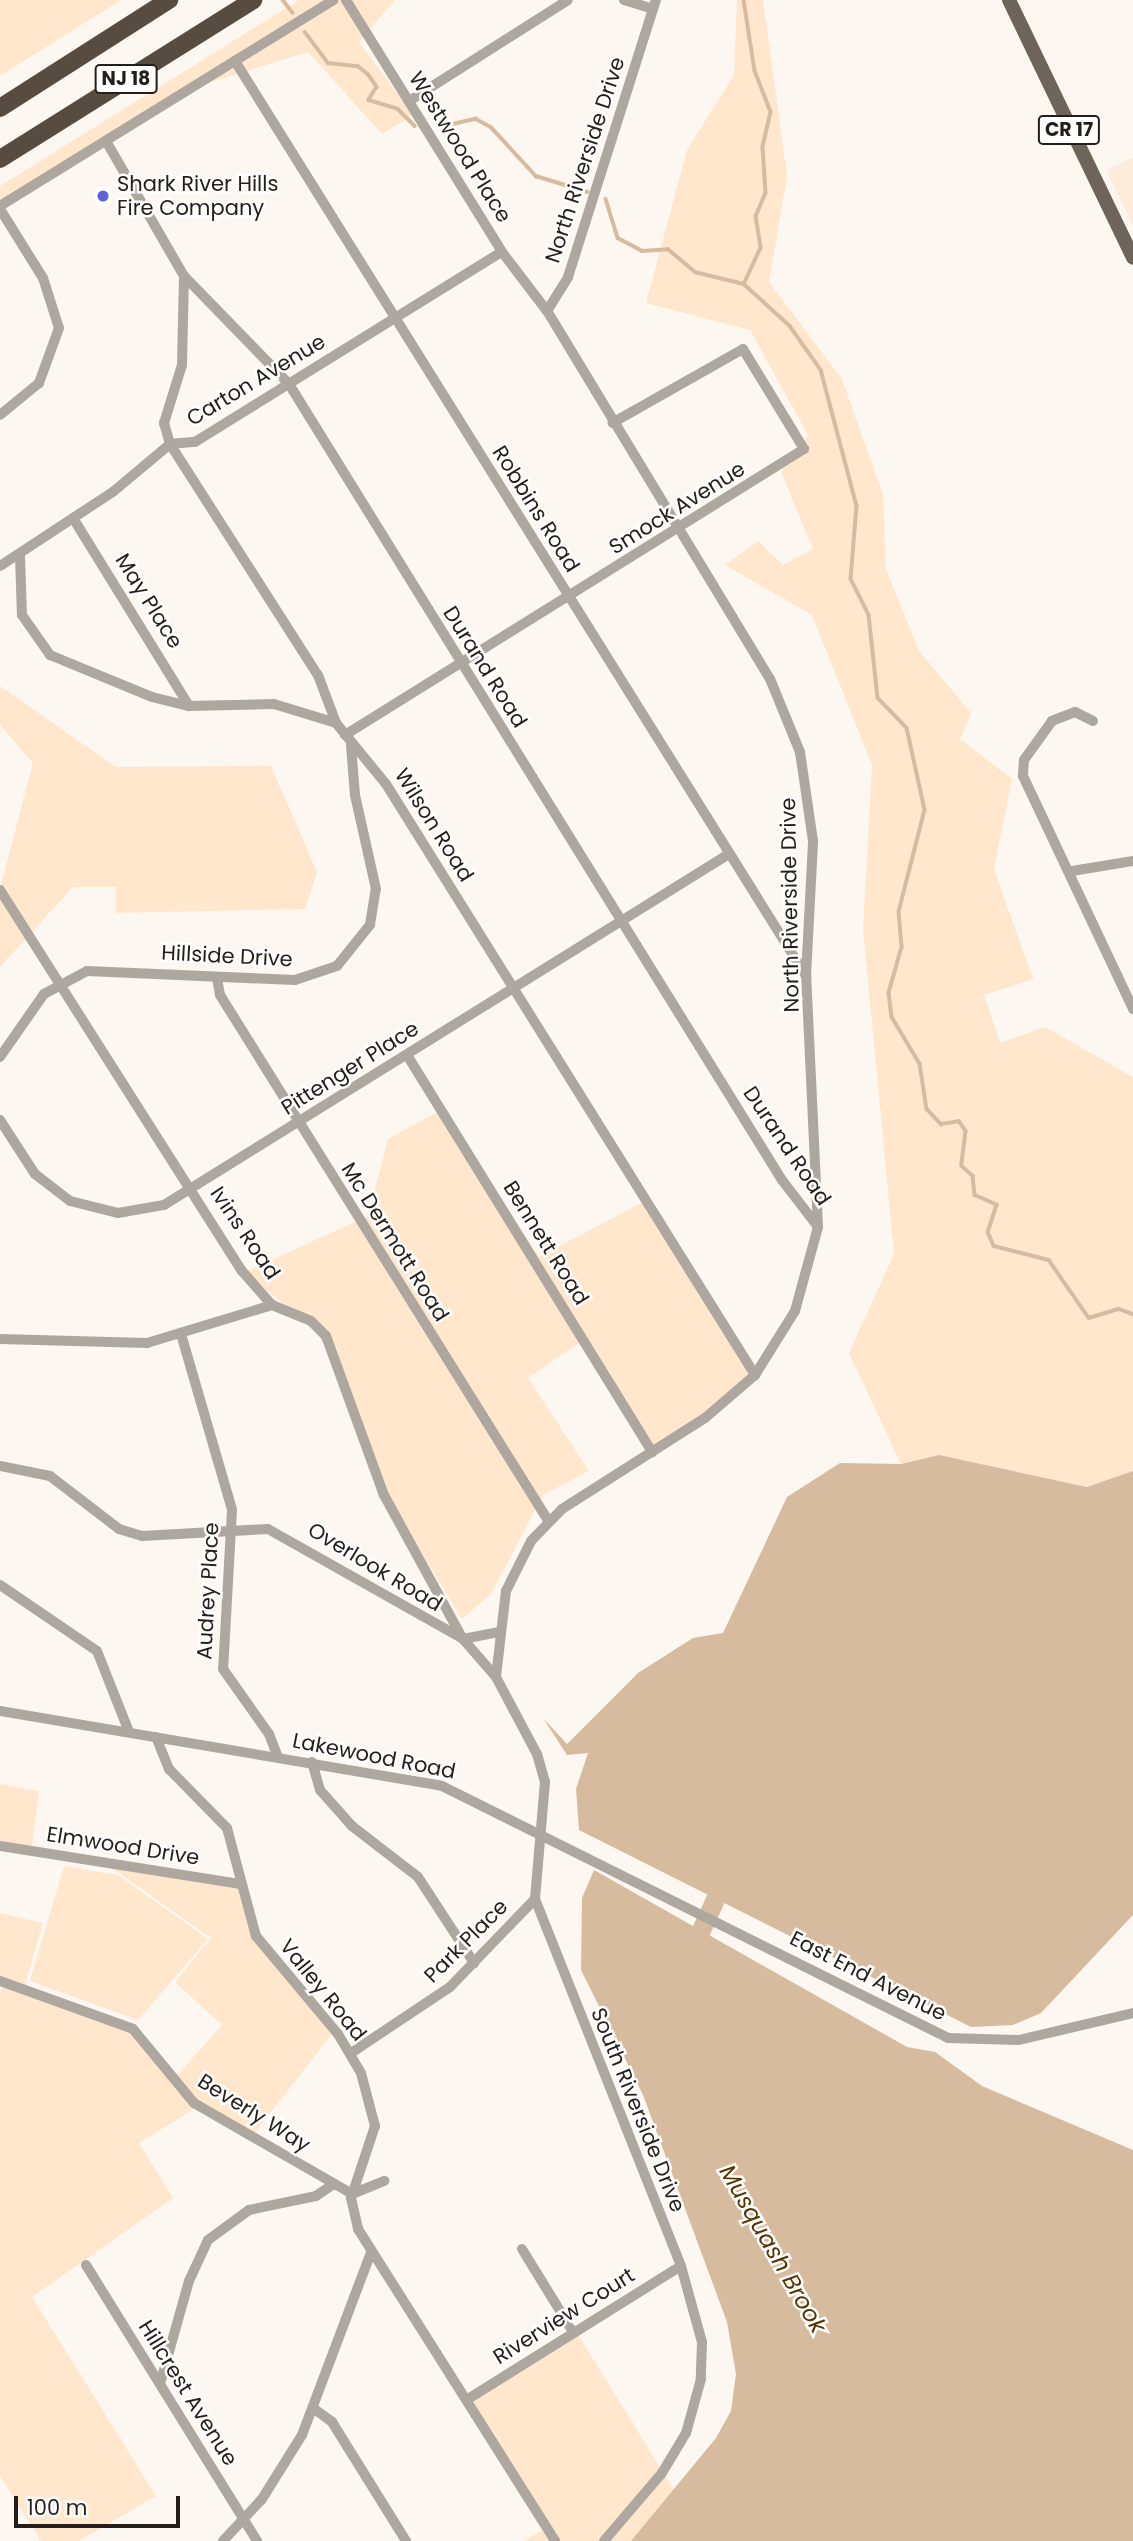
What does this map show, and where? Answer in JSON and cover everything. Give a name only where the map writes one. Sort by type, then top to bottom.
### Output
[{"type":"highway","name":"NJ 18","points":[[0,108],[169,0]]},
{"type":"highway","name":"NJ 18","points":[[0,159],[253,0]]},
{"type":"main road","name":"CR 17","points":[[1009,0],[1133,257]]},
{"type":"street","points":[[0,415],[39,383],[58,328],[47,286],[0,207],[333,0]]},
{"type":"street","name":"Westwood Place","points":[[346,0],[502,252],[547,311]]},
{"type":"street","points":[[409,101],[568,0]]},
{"type":"street","points":[[624,0],[655,5]]},
{"type":"street","name":"North Riverside Drive","points":[[496,1677],[498,1632],[516,1565],[549,1522],[652,1452],[755,1374],[795,1311],[818,1227],[806,975],[813,841],[800,752],[770,679],[612,423],[547,311],[568,277],[655,5]]},
{"type":"street","name":"Robbins Road","points":[[235,61],[568,598],[806,975]]},
{"type":"street","name":"Durand Road","points":[[106,141],[184,276],[289,384],[622,922],[818,1227]]},
{"type":"street","name":"Carton Avenue","points":[[0,566],[73,518],[170,444],[195,442],[502,252]]},
{"type":"street","name":"Wilson Road","points":[[184,276],[182,365],[164,423],[170,444],[318,675],[337,723],[351,745],[386,784],[755,1374]]},
{"type":"street","name":"Smock Avenue","points":[[345,734],[800,454],[803,440],[750,353],[738,348],[612,423]]},
{"type":"street","name":"May Place","points":[[73,518],[189,706]]},
{"type":"street","points":[[20,555],[19,603],[39,647],[91,674],[189,706],[274,705],[337,723]]},
{"type":"street","points":[[1093,721],[1075,712],[1052,720],[1024,760],[1023,776],[1072,871],[1133,1009]]},
{"type":"street","name":"Hillside Drive","points":[[0,1057],[40,998],[62,980],[97,970],[218,978],[319,975],[337,966],[365,935],[376,889],[355,795],[351,745]]},
{"type":"street","name":"Pittenger Place","points":[[0,1120],[41,1182],[82,1206],[132,1213],[191,1189],[729,854]]},
{"type":"street","points":[[1072,871],[1133,861]]},
{"type":"street","name":"Ivins Road","points":[[0,890],[62,980],[242,1271],[272,1305],[311,1321],[326,1336],[372,1469],[463,1639],[496,1677]]},
{"type":"street","name":"Mc Dermott Road","points":[[218,978],[220,995],[549,1522]]},
{"type":"street","name":"Bennett Road","points":[[407,1055],[652,1452]]},
{"type":"street","points":[[0,1339],[141,1343],[181,1334],[272,1305]]},
{"type":"street","name":"Audrey Place","points":[[181,1334],[233,1529],[223,1669],[278,1757]]},
{"type":"street","name":"Overlook Road","points":[[0,1466],[50,1476],[119,1530],[142,1536],[254,1526],[284,1535],[409,1614],[463,1639]]},
{"type":"street","points":[[0,1585],[97,1651],[129,1732]]},
{"type":"street","points":[[463,1639],[498,1632]]},
{"type":"street","name":"South Riverside Drive","points":[[496,1677],[542,1769],[535,1899],[681,2266],[702,2342],[694,2408],[662,2473],[604,2541]]},
{"type":"street","name":"Lakewood Road","points":[[0,1711],[442,1786],[714,1919]]},
{"type":"street","name":"Valley Road","points":[[156,1737],[169,1769],[227,1828],[256,1936],[351,2053],[375,2126],[352,2194],[358,2229],[371,2252]]},
{"type":"street","points":[[312,1762],[320,1790],[352,1826],[418,1877],[474,1963]]},
{"type":"street","name":"Elmwood Drive","points":[[0,1846],[241,1884]]},
{"type":"street","name":"Park Place","points":[[351,2053],[430,2004],[474,1963],[535,1899]]},
{"type":"street","name":"East End Avenue","points":[[714,1919],[963,2042],[1019,2040],[1133,2013]]},
{"type":"street","name":"Beverly Way","points":[[0,1981],[133,2029],[194,2103],[352,2194]]},
{"type":"street","points":[[352,2194],[385,2182]]},
{"type":"street","points":[[160,2384],[189,2281],[208,2240],[249,2210],[316,2196],[334,2184]]},
{"type":"street","points":[[522,2249],[573,2332]]},
{"type":"street","points":[[371,2252],[468,2399],[555,2541]]},
{"type":"street","points":[[223,2541],[244,2520],[288,2461],[313,2408],[371,2252]]},
{"type":"street","name":"Hillcrest Avenue","points":[[86,2265],[257,2541]]},
{"type":"street","name":"Riverview Court","points":[[468,2399],[681,2266]]},
{"type":"street","points":[[313,2408],[332,2422],[406,2541]]},
{"type":"shaded area","points":[[0,0],[121,0],[0,76]]},
{"type":"shaded area","points":[[299,0],[395,0],[359,42],[413,115],[382,134],[308,52],[189,89],[0,205],[0,186]]},
{"type":"shaded area","points":[[737,0],[763,0],[787,176],[769,282],[842,379],[883,495],[886,569],[919,651],[971,713],[960,739],[1012,779],[994,869],[1033,979],[984,995],[1000,1043],[1045,1027],[1133,1077],[1133,1471],[1087,1487],[939,1455],[901,1464],[849,1353],[894,1254],[863,929],[872,765],[812,615],[725,565],[758,541],[783,565],[813,549],[781,472],[808,435],[750,330],[646,303],[687,150],[734,75]]},
{"type":"shaded area","points":[[1133,157],[1133,226],[1106,170]]},
{"type":"shaded area","points":[[0,686],[116,767],[271,766],[317,872],[305,909],[116,913],[116,887],[73,887],[0,967],[0,888],[33,763],[0,725]]},
{"type":"shaded area","points":[[443,1109],[539,1257],[643,1202],[754,1377],[654,1451],[583,1340],[528,1378],[589,1471],[543,1495],[491,1594],[462,1619],[374,1475],[336,1347],[245,1272],[368,1216],[388,1139]]},
{"type":"shaded area","points":[[0,1784],[39,1791],[31,1853],[0,1851]]},
{"type":"shaded area","points":[[106,1864],[241,1884],[261,1945],[334,2031],[251,2138],[199,2106],[139,2143],[173,2198],[32,2297],[156,2496],[79,2541],[41,2541],[0,2476],[0,1992],[7,1982],[0,1975],[0,1913],[43,1923],[24,1988],[135,2031],[173,2080],[222,2025],[175,1982],[211,1938]]},
{"type":"shaded area","points":[[64,1866],[118,1875],[208,1939],[138,2020],[30,1981]]},
{"type":"shaded area","points":[[577,2333],[682,2503],[650,2541],[524,2541],[542,2530],[465,2404]]},
{"type":"water","points":[[939,1455],[1087,1487],[1133,1471],[1133,1915],[1041,2013],[1013,2025],[971,2027],[579,1830],[576,1789],[588,1753],[567,1755],[543,1718],[567,1744],[638,1673],[693,1638],[723,1633],[787,1497],[840,1463],[901,1464]]},
{"type":"water","points":[[594,1870],[907,2047],[935,2052],[982,2086],[1133,2150],[1133,2541],[631,2541],[716,2438],[731,2411],[736,2374],[727,2322],[643,2095],[581,1970],[582,1898]]},
{"type":"waterway","name":"Musquash Brook","points":[[283,0],[293,13]]},
{"type":"waterway","points":[[744,0],[755,71],[771,112],[763,147],[766,193],[756,216],[761,248],[744,284]]},
{"type":"waterway","name":"Musquash Brook","points":[[305,32],[328,63],[358,66],[368,74],[377,87],[369,100],[398,109],[415,126]]},
{"type":"waterway","name":"Musquash Brook","points":[[440,127],[476,119],[491,127],[536,176],[588,192]]},
{"type":"waterway","name":"Musquash Brook","points":[[606,199],[618,238],[642,251],[668,249],[695,272],[744,284],[790,326],[821,370],[857,506],[851,579],[869,615],[878,698],[907,728],[925,810],[899,912],[902,947],[889,993],[892,1017],[920,1064],[927,1109],[941,1124],[959,1121],[966,1131],[962,1166],[973,1176],[975,1195],[997,1205],[988,1232],[994,1246],[1049,1260],[1089,1318],[1119,1309],[1133,1314]]},
{"type":"waterway","name":"Musquash Brook","points":[[691,1952],[726,1875]]},
{"type":"place","name":"Shark River Hills Fire Company","points":[[103,196]]}]
